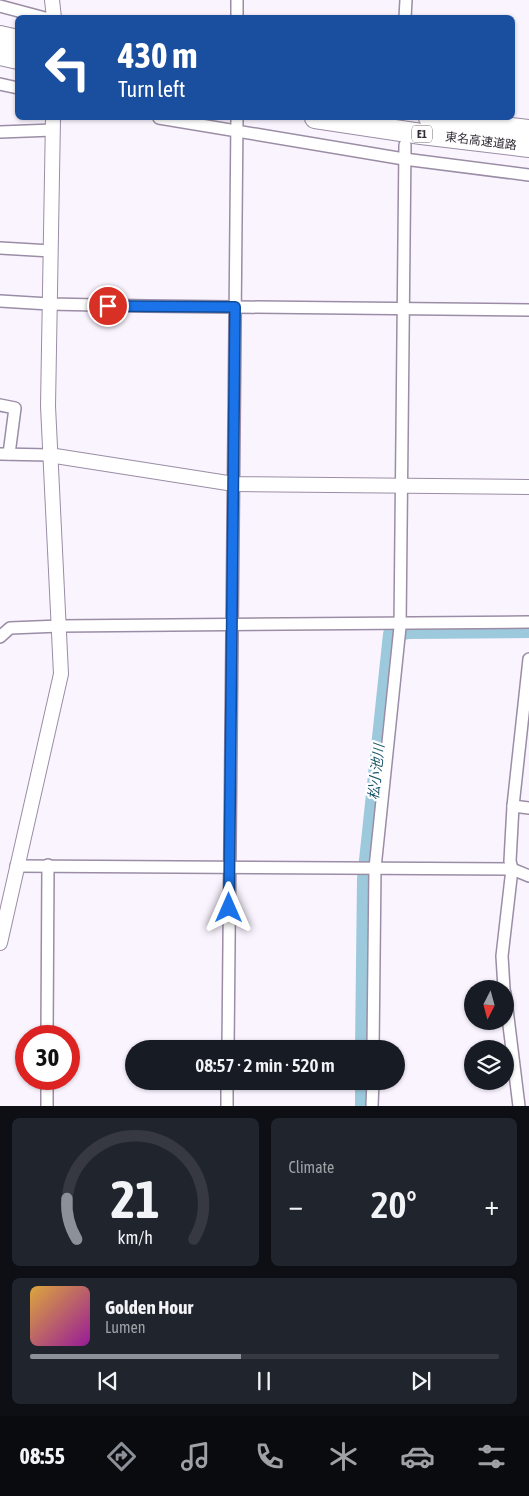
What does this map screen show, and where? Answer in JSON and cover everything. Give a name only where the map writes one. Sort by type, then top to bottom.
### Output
[{"type":"highway","points":[[0,36],[15,39]]},
{"type":"highway","points":[[0,55],[15,58]]},
{"type":"highway","name":"東名高速道路","points":[[328,120],[421,134],[529,147]]},
{"type":"highway","name":"東名高速道路","points":[[446,120],[529,130]]},
{"type":"street","points":[[52,0],[54,15]]},
{"type":"street","points":[[237,0],[237,15]]},
{"type":"street","points":[[405,15],[406,0]]},
{"type":"street","points":[[0,6],[34,15]]},
{"type":"street","points":[[0,84],[15,87]]},
{"type":"street","points":[[170,120],[404,158],[529,175]]},
{"type":"street","points":[[228,1040],[237,120]]},
{"type":"street","points":[[0,132],[53,124],[49,304],[49,455],[60,626],[61,674],[16,866],[5,899],[0,943]]},
{"type":"street","points":[[373,1040],[375,868],[399,629],[405,145]]},
{"type":"street","points":[[0,248],[51,251]]},
{"type":"street","points":[[0,301],[49,304],[529,310]]},
{"type":"street","points":[[0,405],[15,408],[5,454],[49,455],[234,484],[529,487]]},
{"type":"street","points":[[0,637],[5,628],[60,626],[231,625],[399,629],[529,622]]},
{"type":"street","points":[[503,980],[502,956],[512,869],[510,861],[513,806],[529,659]]},
{"type":"street","points":[[513,806],[529,808]]},
{"type":"street","points":[[16,866],[512,869],[529,876]]},
{"type":"street","points":[[48,866],[48,1025]]},
{"type":"street","points":[[510,1030],[519,1106]]},
{"type":"street","points":[[47,1090],[47,1106]]},
{"type":"street","points":[[227,1090],[227,1106]]},
{"type":"street","points":[[372,1106],[373,1090]]},
{"type":"waterway","name":"松小池川","points":[[363,1040],[365,879],[391,634],[408,631],[529,630]]},
{"type":"waterway","name":"松小池川","points":[[363,1090],[363,1106]]},
{"type":"route","points":[[108,306],[235,307],[229,908]]}]
